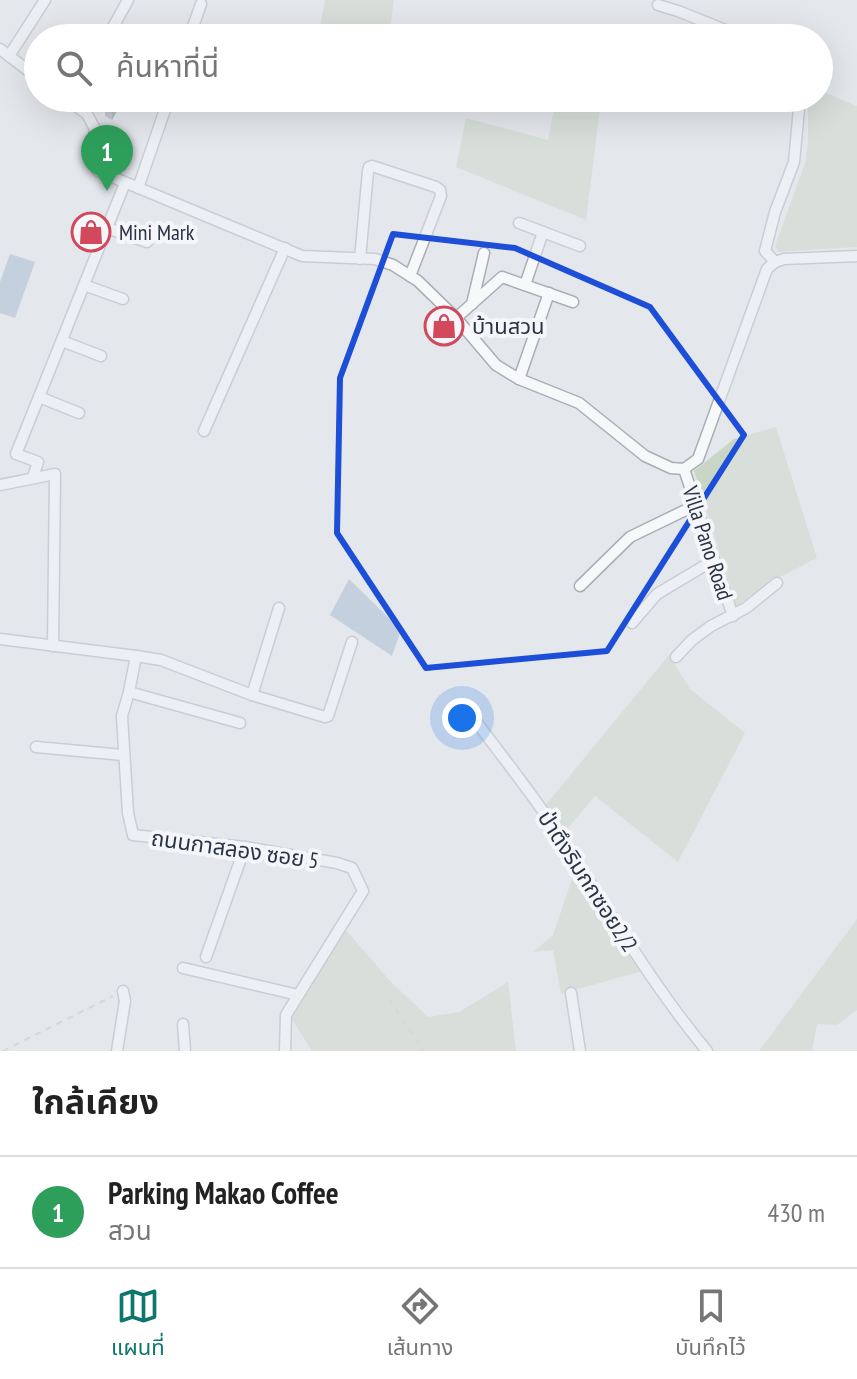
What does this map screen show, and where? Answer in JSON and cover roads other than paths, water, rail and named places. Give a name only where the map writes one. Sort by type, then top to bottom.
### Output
[{"type":"street","points":[[26,24],[45,0]]},
{"type":"street","points":[[115,24],[128,0]]},
{"type":"street","points":[[194,24],[201,4]]},
{"type":"street","points":[[658,5],[710,24]]},
{"type":"street","points":[[24,27],[4,52],[24,67]]},
{"type":"street","points":[[85,112],[95,129],[92,160],[98,171],[302,256],[375,259],[393,265],[418,281],[456,318],[496,365],[519,379],[579,403],[645,456],[671,468],[684,469],[698,459],[767,269],[784,259],[857,256]]},
{"type":"street","points":[[138,188],[164,112]]},
{"type":"street","points":[[775,262],[765,251],[775,212],[794,162],[799,112]]},
{"type":"street","points":[[360,259],[368,171],[372,166],[440,190],[441,196],[410,276]]},
{"type":"street","points":[[34,474],[38,462],[16,454],[125,183]]},
{"type":"street","points":[[519,223],[580,246]]},
{"type":"street","points":[[107,228],[147,242]]},
{"type":"street","points":[[525,285],[543,232]]},
{"type":"street","points":[[204,431],[285,248]]},
{"type":"street","points":[[472,304],[484,253]]},
{"type":"street","points":[[456,318],[502,277],[573,302]]},
{"type":"street","points":[[84,285],[123,299]]},
{"type":"street","points":[[519,379],[549,293]]},
{"type":"street","points":[[62,341],[101,356]]},
{"type":"street","points":[[39,397],[79,413]]},
{"type":"street","name":"Villa Pano Road","points":[[684,469],[733,616]]},
{"type":"street","points":[[0,485],[55,474],[53,646]]},
{"type":"street","points":[[580,586],[630,537],[696,505]]},
{"type":"street","points":[[632,623],[657,594],[714,560]]},
{"type":"street","points":[[676,657],[711,626],[733,616],[777,583]]},
{"type":"street","points":[[252,695],[279,608]]},
{"type":"street","points":[[0,639],[161,660],[252,695],[325,717],[328,716],[352,642]]},
{"type":"street","name":"ถนนกาสลอง ซอย 5","points":[[136,656],[122,716],[128,813],[133,835],[245,847],[337,863],[352,868],[363,891],[286,1015],[285,1051]]},
{"type":"street","points":[[129,692],[240,723]]},
{"type":"street","name":"ป่าตึงริมกกซอย2/2","points":[[469,712],[552,824],[642,963],[707,1051]]},
{"type":"street","points":[[36,747],[123,755]]},
{"type":"street","points":[[206,957],[245,847]]},
{"type":"street","points":[[183,968],[298,995]]},
{"type":"street","points":[[117,1051],[125,1001],[123,991]]},
{"type":"street","points":[[571,993],[580,1051]]},
{"type":"street","points":[[183,1024],[185,1051]]},
{"type":"water","points":[[10,254],[35,262],[15,318],[0,313],[0,282]]},
{"type":"water","points":[[349,579],[401,630],[392,656],[330,615]]},
{"type":"place","name":"Parking Makao Coffee","points":[[107,191]]},
{"type":"place","name":"Mini Mark","points":[[91,232]]},
{"type":"place","name":"บ้านสวน","points":[[444,326]]}]
